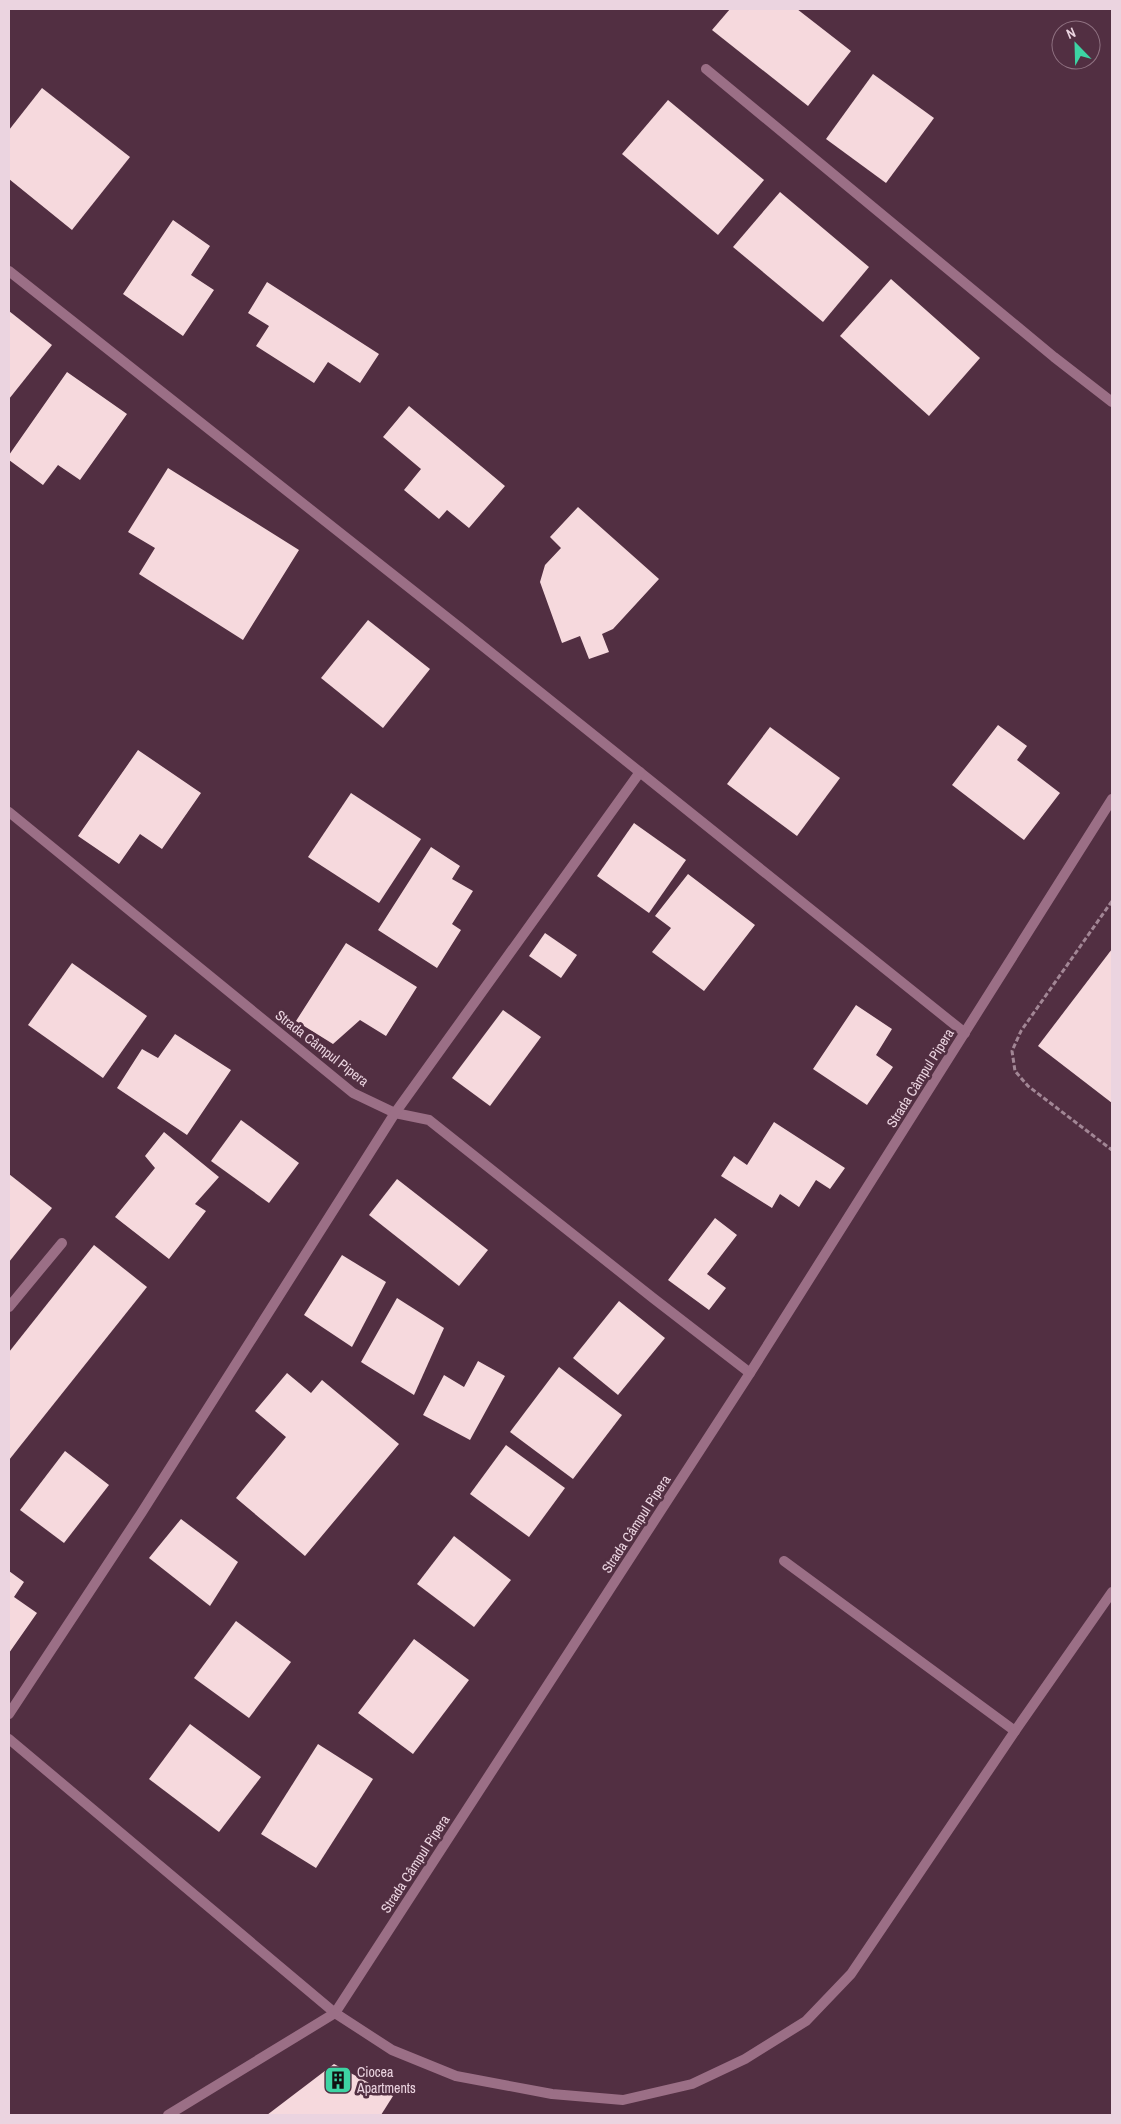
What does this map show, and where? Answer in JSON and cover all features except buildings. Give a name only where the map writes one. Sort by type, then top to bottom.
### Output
[{"type":"street","points":[[706,69],[1046,351],[1112,402]]},
{"type":"street","points":[[9,271],[640,772],[965,1033]]},
{"type":"street","points":[[9,1714],[142,1512],[396,1113],[640,772]]},
{"type":"street","name":"Strada Câmpul Pipera","points":[[335,2013],[750,1372],[1112,799]]},
{"type":"street","name":"Strada Câmpul Pipera","points":[[9,812],[353,1093],[396,1113],[430,1120],[653,1298],[750,1372]]},
{"type":"street","points":[[9,1306],[62,1243]]},
{"type":"street","points":[[784,1561],[1014,1731]]},
{"type":"street","points":[[9,1739],[335,2013],[392,2050],[456,2076],[552,2094],[623,2100],[692,2084],[745,2059],[806,2021],[851,1974],[1014,1731],[1112,1592]]},
{"type":"street","points":[[168,2115],[335,2013]]},
{"type":"path","points":[[1112,901],[1022,1031],[1012,1050],[1015,1071],[1028,1086],[1112,1150]]},
{"type":"place","name":"Ciocea Apartments","points":[[338,2080]]}]
